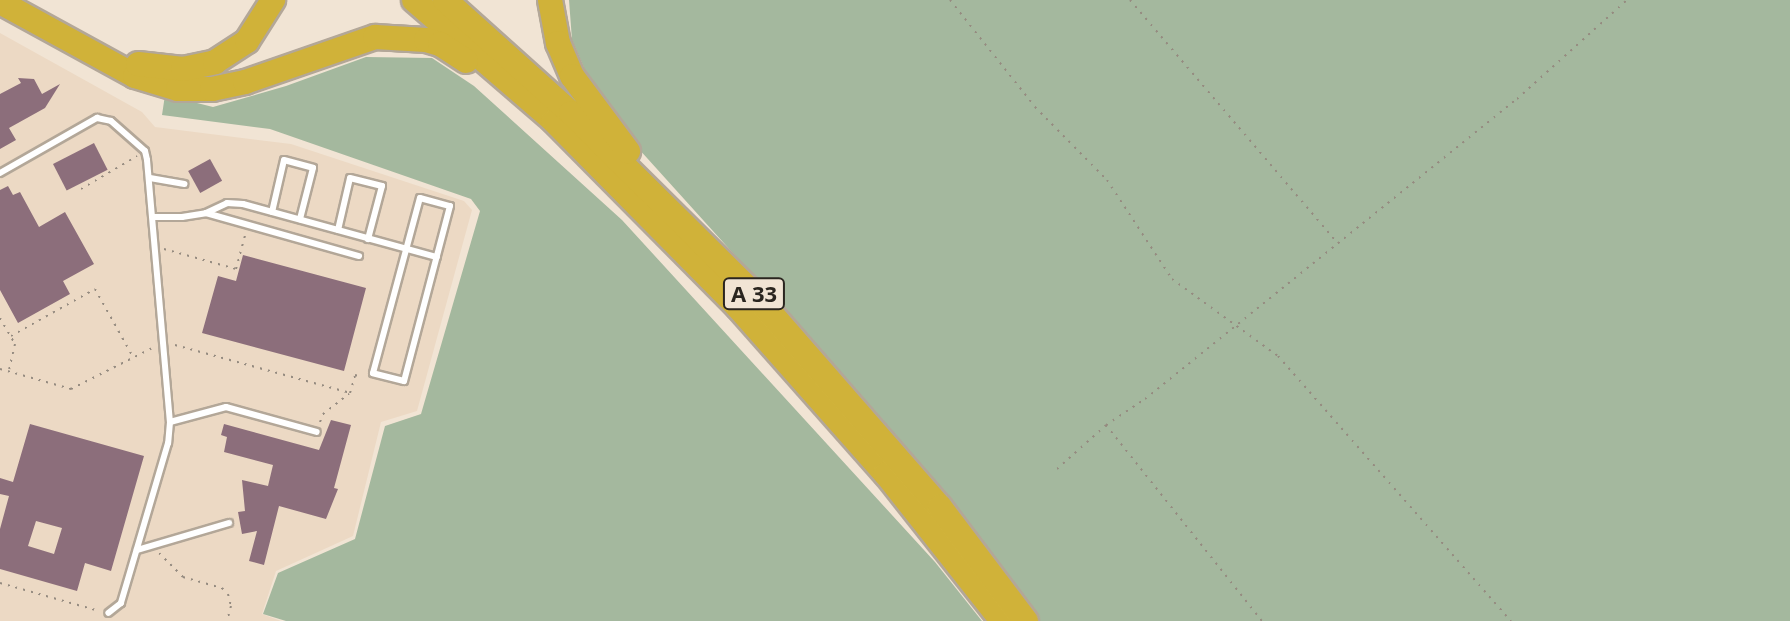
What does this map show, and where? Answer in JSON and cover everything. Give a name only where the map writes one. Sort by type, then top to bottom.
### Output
[{"type":"highway","points":[[17,0],[112,54],[167,70],[199,67],[227,56],[258,28],[273,0]]},
{"type":"highway","name":"A 33","points":[[414,0],[584,151],[716,285],[904,496],[1002,621]]},
{"type":"highway","name":"A 33","points":[[445,0],[571,113],[755,295],[940,507],[1026,621]]},
{"type":"highway","points":[[550,0],[558,43],[572,76],[676,216]]},
{"type":"highway","points":[[0,2],[135,76],[178,89],[212,89],[245,82],[367,39],[390,36],[426,40],[454,52],[584,151]]},
{"type":"lane","points":[[0,173],[97,118],[111,121],[145,151],[150,178],[170,422],[168,443],[121,603],[108,613]]},
{"type":"lane","points":[[272,212],[284,160],[313,168],[300,219]]},
{"type":"lane","points":[[150,178],[184,184]]},
{"type":"lane","points":[[338,230],[350,178],[382,186],[368,239]]},
{"type":"lane","points":[[420,198],[450,206],[437,257],[404,381],[373,373],[420,198]]},
{"type":"lane","points":[[206,213],[227,203],[300,219],[437,257]]},
{"type":"lane","points":[[153,217],[206,213],[359,256]]},
{"type":"lane","points":[[170,422],[226,407],[317,432]]},
{"type":"lane","points":[[137,550],[229,523]]},
{"type":"path","points":[[950,0],[1035,107],[1107,180],[1172,279],[1278,356],[1511,621]]},
{"type":"path","points":[[1130,0],[1338,243]]},
{"type":"path","points":[[1057,469],[1106,425],[1236,325],[1517,99],[1627,0]]},
{"type":"path","points":[[81,189],[145,151]]},
{"type":"path","points":[[155,247],[236,269],[248,225]]},
{"type":"path","points":[[11,336],[95,289],[134,358]]},
{"type":"path","points":[[0,318],[15,344],[9,371]]},
{"type":"path","points":[[0,369],[71,389],[163,342],[350,393]]},
{"type":"path","points":[[317,432],[323,414],[350,393],[355,375],[370,379],[373,373]]},
{"type":"path","points":[[1106,425],[1262,621]]},
{"type":"path","points":[[156,545],[175,572],[222,588],[228,594],[231,606],[227,621]]},
{"type":"path","points":[[0,583],[108,613]]},
{"type":"shaded area","points":[[0,33],[142,112],[155,127],[291,144],[464,201],[472,210],[417,411],[381,422],[353,536],[276,571],[262,614],[281,621],[0,621]]},
{"type":"green space","points":[[569,0],[1790,0],[1790,621],[1037,621],[844,376],[619,127],[588,77],[572,40]]},
{"type":"green space","points":[[366,57],[432,58],[474,86],[622,220],[935,562],[982,621],[286,621],[263,614],[278,573],[355,539],[385,426],[421,414],[480,211],[471,199],[270,129],[162,115],[165,95],[213,107],[286,86]]},
{"type":"building","points":[[18,78],[34,79],[42,94],[60,84],[45,108],[9,128],[16,140],[0,149],[0,94],[21,83]]},
{"type":"building","points":[[94,143],[108,170],[67,191],[53,164]]},
{"type":"building","points":[[210,159],[222,181],[200,193],[188,171]]},
{"type":"building","points":[[8,186],[13,195],[20,192],[39,227],[65,212],[94,264],[63,281],[70,294],[18,323],[0,290],[0,190]]},
{"type":"building","points":[[243,255],[366,288],[344,371],[202,333],[218,276],[236,281]]},
{"type":"building","points":[[331,420],[351,425],[334,488],[338,489],[326,519],[279,506],[264,565],[249,561],[257,531],[242,534],[238,512],[245,511],[242,480],[268,486],[273,465],[224,452],[227,437],[221,435],[224,424],[319,450]]},
{"type":"building","points":[[30,424],[144,456],[111,571],[85,563],[77,591],[0,569],[0,529],[9,496],[0,494],[0,478],[13,482]],"holes":[[[36,521],[62,528],[54,554],[28,546]]]}]
